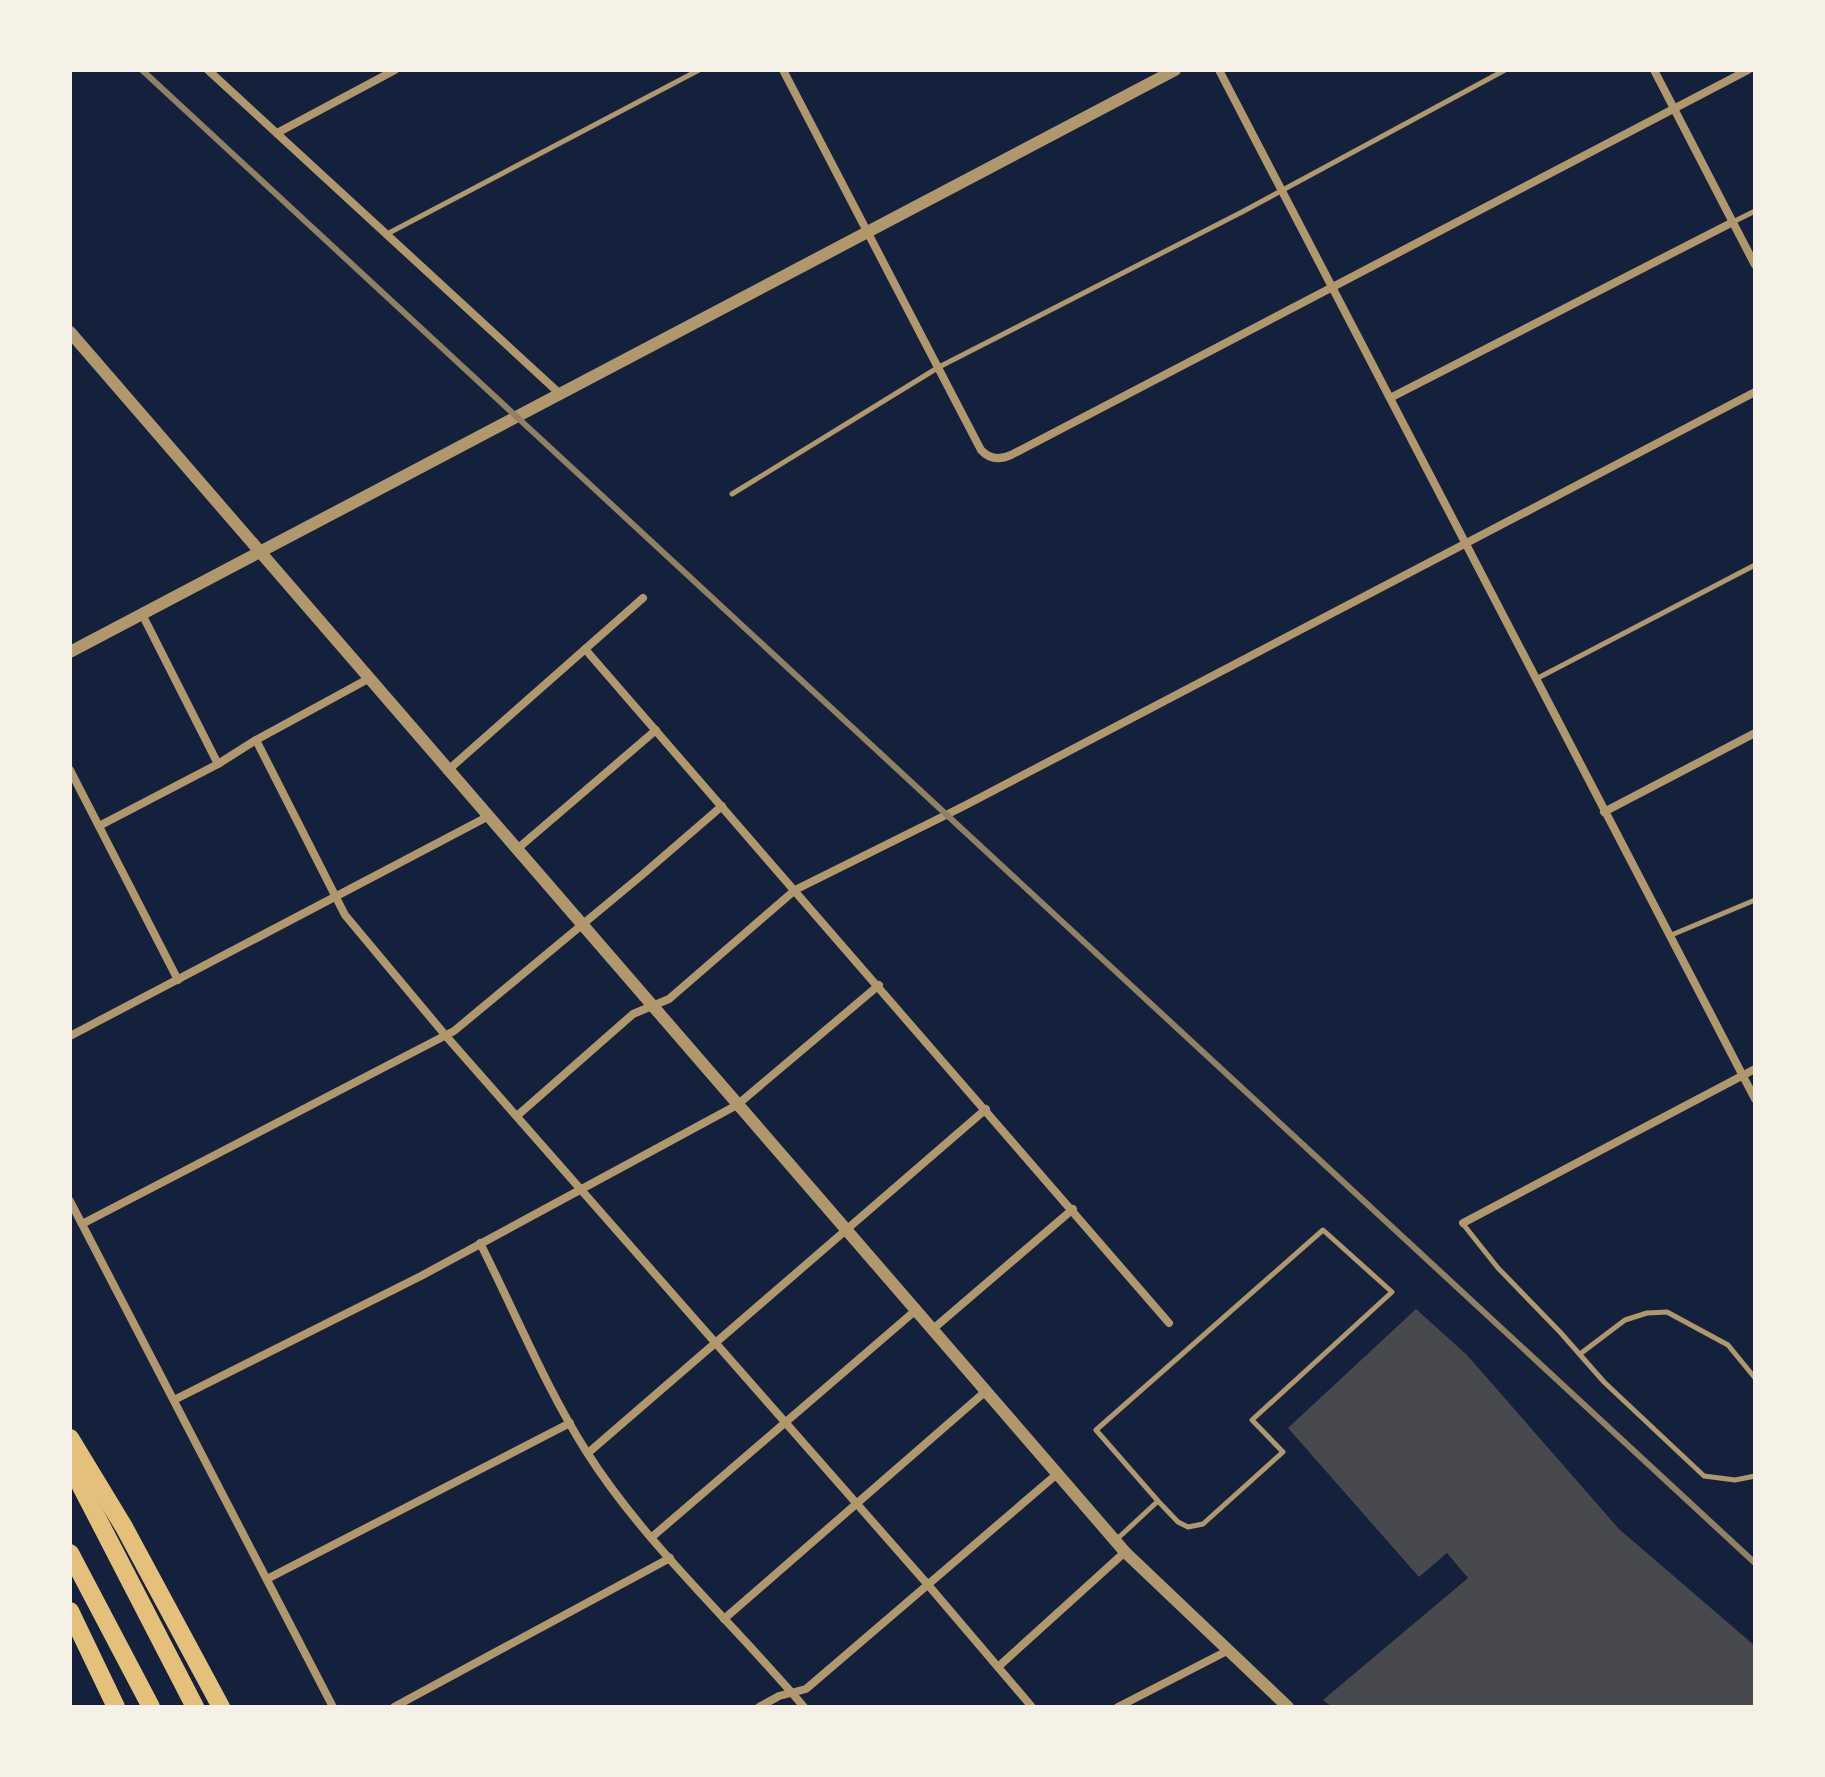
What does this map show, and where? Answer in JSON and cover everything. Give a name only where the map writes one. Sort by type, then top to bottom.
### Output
[{"type":"highway","points":[[70,1438],[124,1527],[221,1707]]},
{"type":"highway","points":[[70,1465],[195,1707]]},
{"type":"highway","points":[[70,1553],[151,1707]]},
{"type":"highway","points":[[70,1611],[116,1707]]},
{"type":"street","points":[[208,70],[559,393]]},
{"type":"street","points":[[277,133],[395,70]]},
{"type":"street","points":[[783,70],[981,450],[997,459],[1011,455],[1748,70]]},
{"type":"street","points":[[70,652],[1175,70]]},
{"type":"street","points":[[1219,70],[1755,1099]]},
{"type":"street","points":[[1654,70],[1755,265]]},
{"type":"street","points":[[1390,398],[1733,222]]},
{"type":"street","points":[[70,332],[1125,1552],[1288,1707]]},
{"type":"street","points":[[518,1115],[633,1014],[669,999],[795,890],[964,806],[1755,392]]},
{"type":"street","points":[[447,771],[643,598]]},
{"type":"street","points":[[142,614],[218,764]]},
{"type":"street","points":[[585,649],[1169,1323]]},
{"type":"street","points":[[99,826],[218,764],[368,679]]},
{"type":"street","points":[[516,850],[656,730]]},
{"type":"street","points":[[1604,812],[1755,733]]},
{"type":"street","points":[[256,740],[345,915],[446,1036],[1032,1707]]},
{"type":"street","points":[[70,770],[178,980]]},
{"type":"street","points":[[82,1224],[446,1036],[582,926],[722,806]]},
{"type":"street","points":[[70,1036],[487,817]]},
{"type":"street","points":[[174,1400],[480,1243],[737,1105],[879,985]]},
{"type":"street","points":[[1463,1223],[1755,1069]]},
{"type":"street","points":[[588,1453],[986,1109]]},
{"type":"street","points":[[70,1201],[333,1707]]},
{"type":"street","points":[[933,1329],[1073,1209]]},
{"type":"street","points":[[480,1243],[588,1453],[652,1537],[804,1707]]},
{"type":"street","points":[[652,1537],[916,1310]]},
{"type":"street","points":[[724,1619],[986,1391]]},
{"type":"street","points":[[267,1579],[570,1423]]},
{"type":"street","points":[[759,1707],[779,1696],[806,1689],[1057,1474]]},
{"type":"street","points":[[998,1667],[1125,1552]]},
{"type":"street","points":[[394,1707],[670,1558]]},
{"type":"street","points":[[1118,1707],[1227,1651]]},
{"type":"lane","points":[[387,234],[699,70]]},
{"type":"lane","points":[[732,494],[939,367],[1282,190],[1505,70]]},
{"type":"lane","points":[[1733,222],[1755,211]]},
{"type":"lane","points":[[1535,679],[1755,565]]},
{"type":"lane","points":[[1669,936],[1755,900]]},
{"type":"lane","points":[[1463,1223],[1498,1268],[1604,1382],[1704,1476],[1735,1480],[1755,1476]]},
{"type":"lane","points":[[1323,1230],[1392,1292],[1252,1420],[1283,1452],[1203,1524],[1188,1527],[1178,1522],[1158,1501],[1096,1430],[1323,1230]]},
{"type":"lane","points":[[1580,1354],[1625,1320],[1647,1313],[1667,1312],[1728,1345],[1755,1378]]},
{"type":"lane","points":[[1116,1541],[1158,1501]]},
{"type":"building","points":[[1416,1309],[1467,1355],[1619,1529],[1755,1646],[1755,1707],[1332,1707],[1323,1700],[1468,1578],[1447,1553],[1419,1577],[1288,1428]]},
{"type":"railway","points":[[142,70],[1755,1563]]}]
